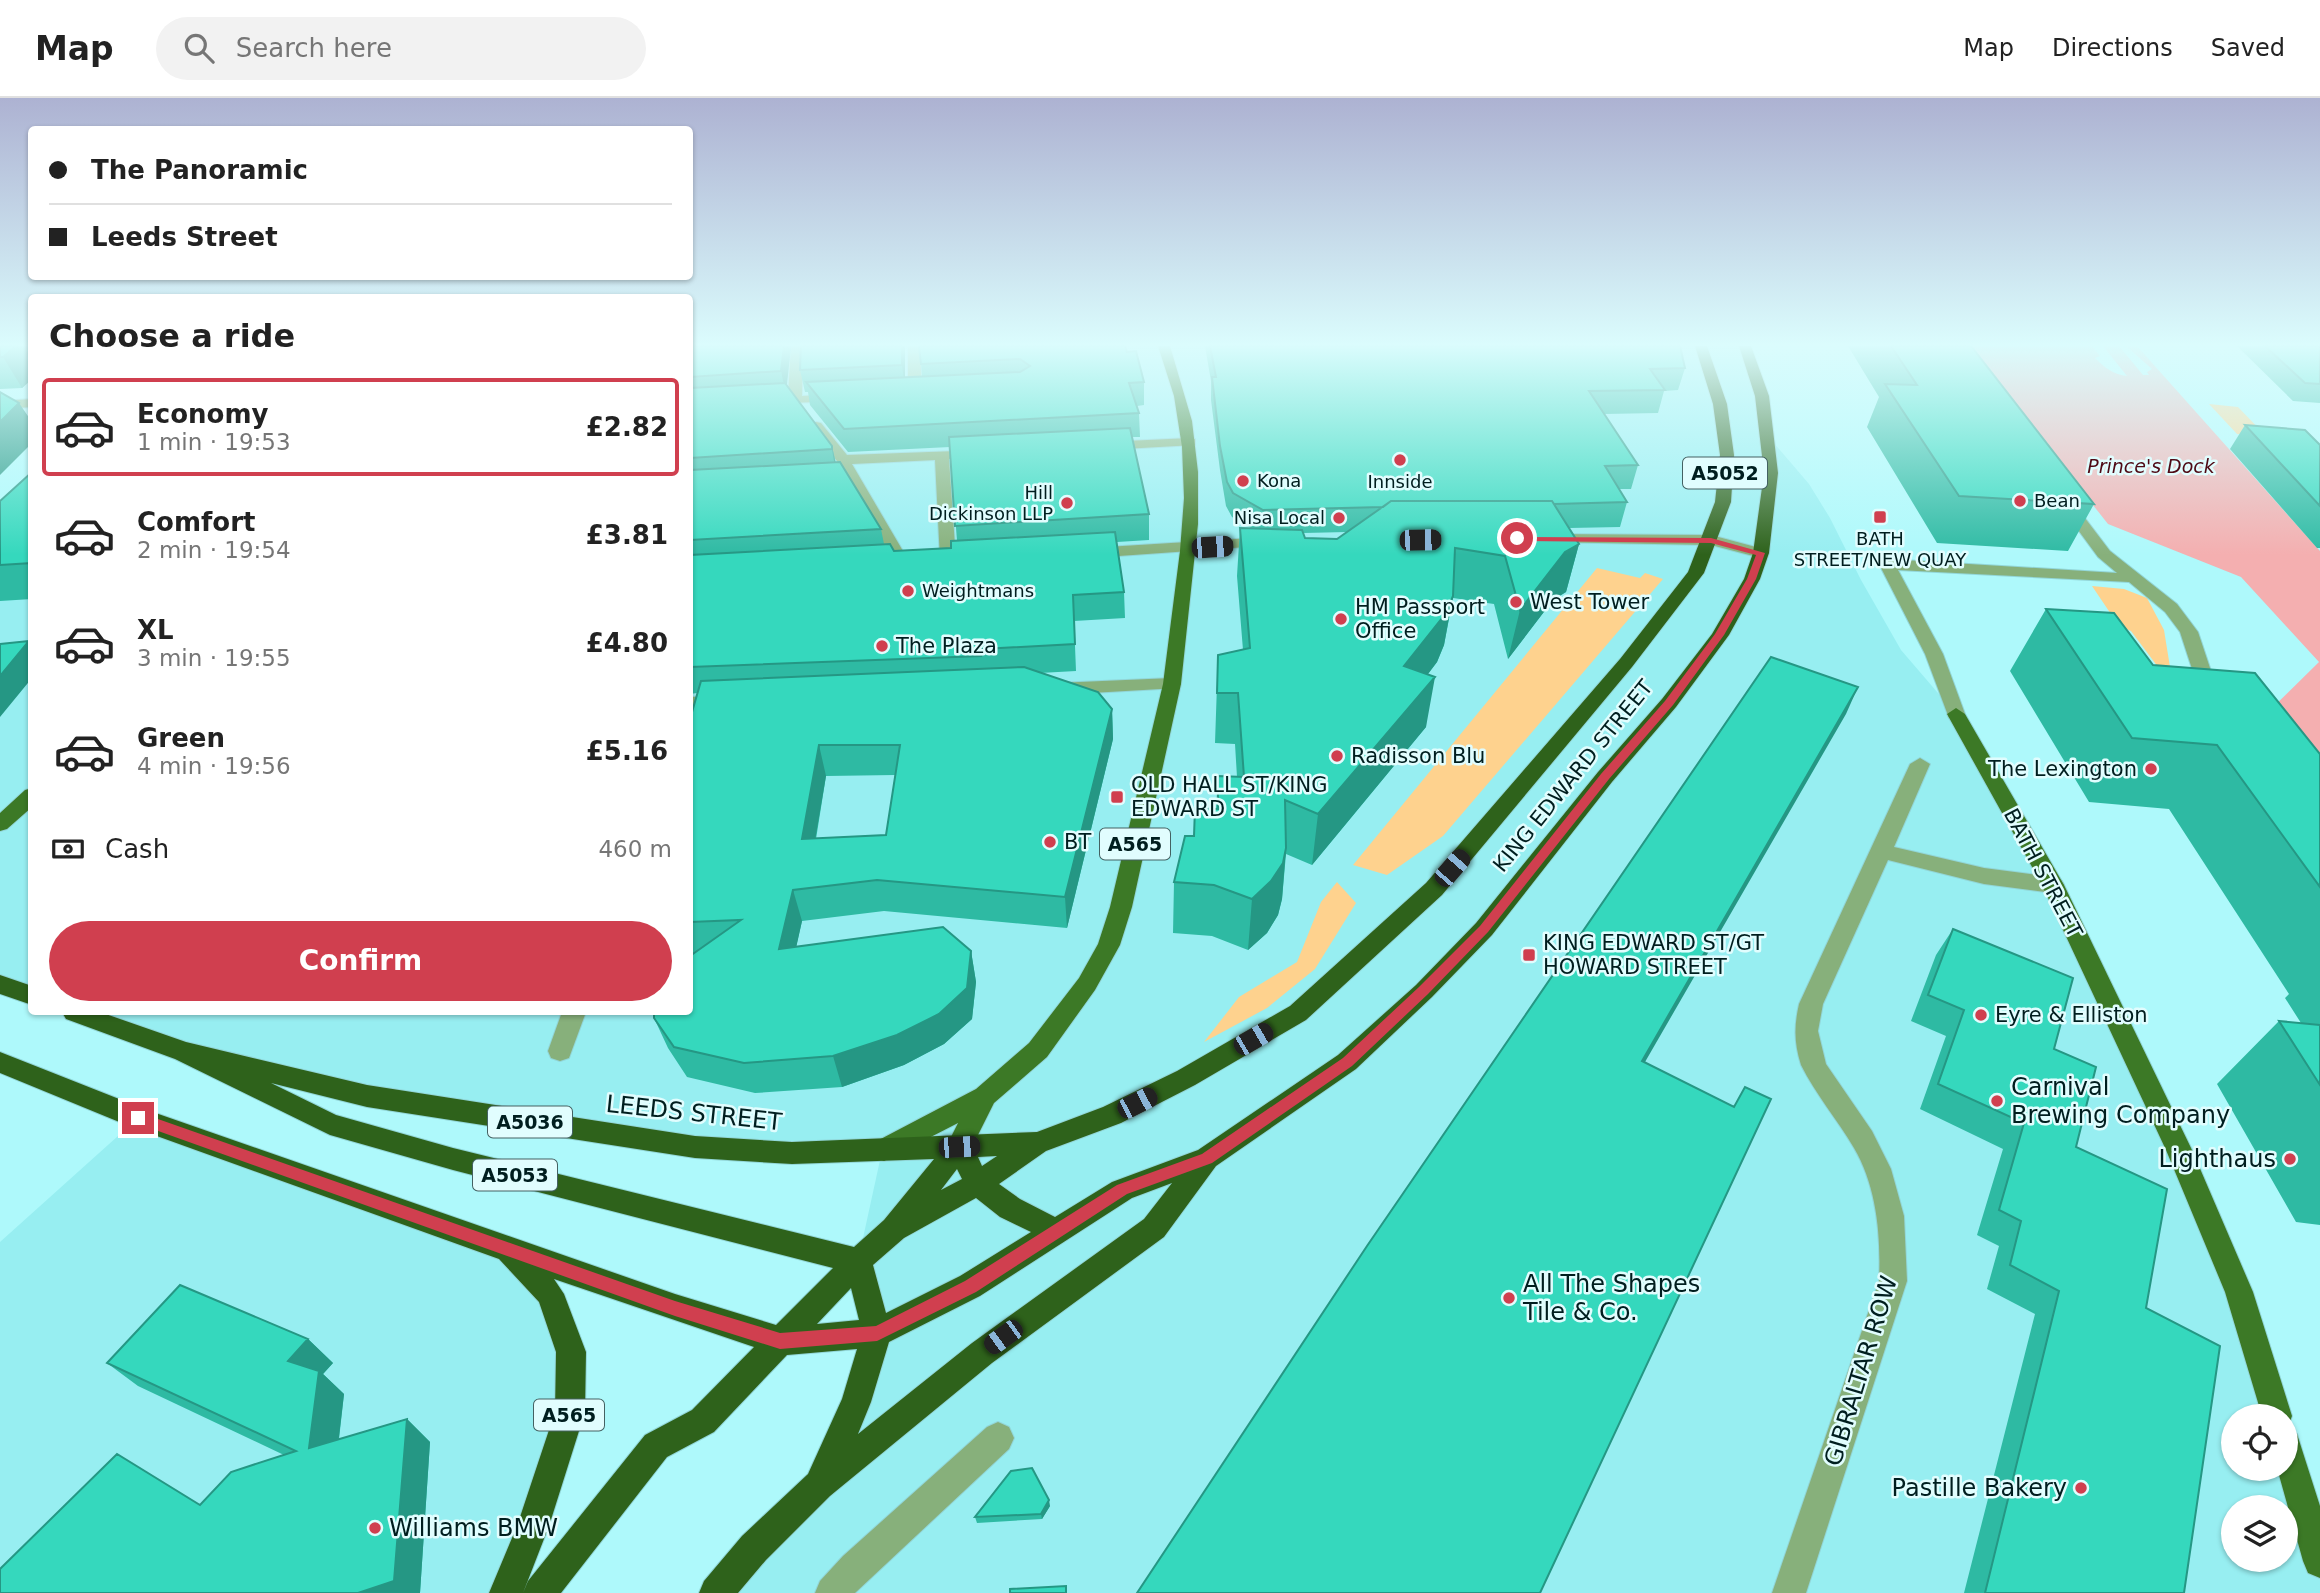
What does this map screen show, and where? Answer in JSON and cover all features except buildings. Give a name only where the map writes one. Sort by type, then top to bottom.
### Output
[{"type":"highway","name":"KING EDWARD STREET","points":[[894,1229],[978,1184],[1037,1143],[1112,1115],[1186,1078],[1298,1013],[1434,889],[1560,743],[1690,584],[1711,540],[1723,502],[1727,454],[1722,416]]},
{"type":"highway","name":"KING EDWARD STREET","points":[[780,1341],[877,1333],[970,1286],[1122,1190],[1207,1158],[1347,1062],[1424,991],[1484,929],[1605,777],[1669,703],[1720,635],[1752,579],[1761,553],[1771,473],[1764,416]]},
{"type":"highway","points":[[0,984],[28,994]]},
{"type":"highway","name":"LEEDS STREET","points":[[82,1015],[184,1052],[330,1124],[453,1160],[858,1261]]},
{"type":"highway","name":"LEEDS STREET","points":[[184,1052],[367,1096],[695,1147],[792,1153],[1037,1143]]},
{"type":"highway","points":[[0,1062],[138,1118],[675,1308],[780,1341]]},
{"type":"highway","points":[[540,1593],[656,1446],[704,1421],[858,1261],[894,1229],[959,1147],[978,1184],[1010,1208],[1058,1232]]},
{"type":"highway","points":[[716,1593],[754,1548],[819,1485],[982,1353],[1154,1228],[1207,1158]]},
{"type":"highway","name":"A565","points":[[506,1249],[550,1294],[571,1352],[570,1412],[533,1526],[506,1593]]},
{"type":"highway","points":[[819,1485],[856,1402],[877,1333],[858,1261]]},
{"type":"main road","name":"A565","points":[[882,1151],[985,1096],[1038,1050],[1067,1014],[1109,945],[1172,684],[1172,662],[1188,548],[1191,442],[1186,416]]},
{"type":"main road","name":"BATH STREET","points":[[1956,714],[2053,885],[2179,1150],[2239,1292],[2273,1404]]},
{"type":"main road","points":[[0,824],[28,799]]},
{"type":"main road","points":[[959,1147],[985,1096]]},
{"type":"main road","points":[[2296,1481],[2320,1562]]},
{"type":"street","points":[[807,416],[844,460],[845,479],[901,563]]},
{"type":"street","points":[[1085,447],[1191,442]]},
{"type":"street","points":[[844,460],[992,452]]},
{"type":"street","points":[[942,455],[949,560]]},
{"type":"street","points":[[2060,496],[2104,554],[2171,608],[2189,632],[2205,681],[2229,712]]},
{"type":"street","points":[[1530,539],[1711,540],[1761,553]]},
{"type":"street","points":[[1068,554],[1282,541]]},
{"type":"street","name":"BATH STREET","points":[[1956,714],[1934,654],[1887,564],[2100,578],[2132,577]]},
{"type":"street","points":[[1034,690],[1172,684]]},
{"type":"street","points":[[693,703],[745,701]]},
{"type":"street","name":"GIBRALTAR ROW","points":[[1789,1593],[1893,1281],[1892,1227],[1878,1172],[1860,1135],[1816,1068],[1806,1031],[1811,1004],[1920,764]]},
{"type":"street","points":[[1882,851],[1984,876],[2053,885]]},
{"type":"street","points":[[560,1051],[573,1015]]},
{"type":"street","points":[[832,1593],[855,1568],[998,1438]]},
{"type":"shaded area","points":[[693,416],[1762,416],[1767,435],[1809,484],[1830,518],[1901,650],[1956,714],[2179,1150],[2273,1404],[2221,1404],[2221,1481],[2297,1481],[2320,1561],[2320,1593],[716,1593],[819,1485],[877,1333],[858,1261],[882,1151],[695,1147],[184,1052],[82,1015],[693,1015]]},
{"type":"shaded area","points":[[2220,416],[2246,416],[2267,437],[2237,434]]},
{"type":"shaded area","points":[[28,494],[28,995],[0,984],[0,523]]},
{"type":"shaded area","points":[[1597,568],[1640,578],[1645,573],[1663,579],[1443,836],[1387,875],[1353,865]]},
{"type":"shaded area","points":[[2092,586],[2124,589],[2147,598],[2164,630],[2170,667],[2158,667],[2131,631],[2119,626]]},
{"type":"shaded area","points":[[1337,882],[1356,903],[1315,969],[1267,1008],[1204,1042],[1239,997],[1297,962],[1321,902]]},
{"type":"shaded area","points":[[138,1118],[506,1249],[551,1297],[570,1380],[506,1593],[0,1593],[0,1242]]},
{"type":"water","name":"Prince's Dock","points":[[2022,416],[2199,416],[2320,551],[2320,789],[2263,717],[2319,662],[2241,577],[2108,524]]},
{"type":"place","name":"Innside","points":[[1400,460]]},
{"type":"place","name":"Kona","points":[[1243,481]]},
{"type":"place","name":"Bean","points":[[2020,501]]},
{"type":"place","name":"Hill Dickinson LLP","points":[[1067,503]]},
{"type":"place","name":"BATH STREET/NEW QUAY","points":[[1880,517]]},
{"type":"place","name":"Nisa Local","points":[[1339,518]]},
{"type":"place","name":"Weightmans","points":[[908,591]]},
{"type":"place","name":"West Tower","points":[[1516,602]]},
{"type":"place","name":"HM Passport Office","points":[[1341,619]]},
{"type":"place","name":"The Plaza","points":[[882,646]]},
{"type":"place","name":"Radisson Blu","points":[[1337,756]]},
{"type":"place","name":"The Lexington","points":[[2151,769]]},
{"type":"place","name":"OLD HALL ST/KING EDWARD ST","points":[[1117,797]]},
{"type":"place","name":"BT","points":[[1050,842]]},
{"type":"place","name":"KING EDWARD ST/GT HOWARD STREET","points":[[1529,955]]},
{"type":"place","name":"Eyre & Elliston","points":[[1981,1015]]},
{"type":"place","name":"Carnival Brewing Company","points":[[1997,1101]]},
{"type":"place","name":"Lighthaus","points":[[2290,1159]]},
{"type":"place","name":"All The Shapes Tile & Co.","points":[[1509,1298]]},
{"type":"place","name":"Pastille Bakery","points":[[2081,1488]]},
{"type":"place","name":"Williams BMW","points":[[375,1528]]},
{"type":"route","points":[[138,1118],[675,1308],[780,1341],[877,1333],[970,1286],[1122,1190],[1207,1158],[1347,1062],[1424,991],[1484,929],[1605,777],[1669,703],[1720,635],[1752,579],[1761,553],[1711,540],[1517,538]]}]
